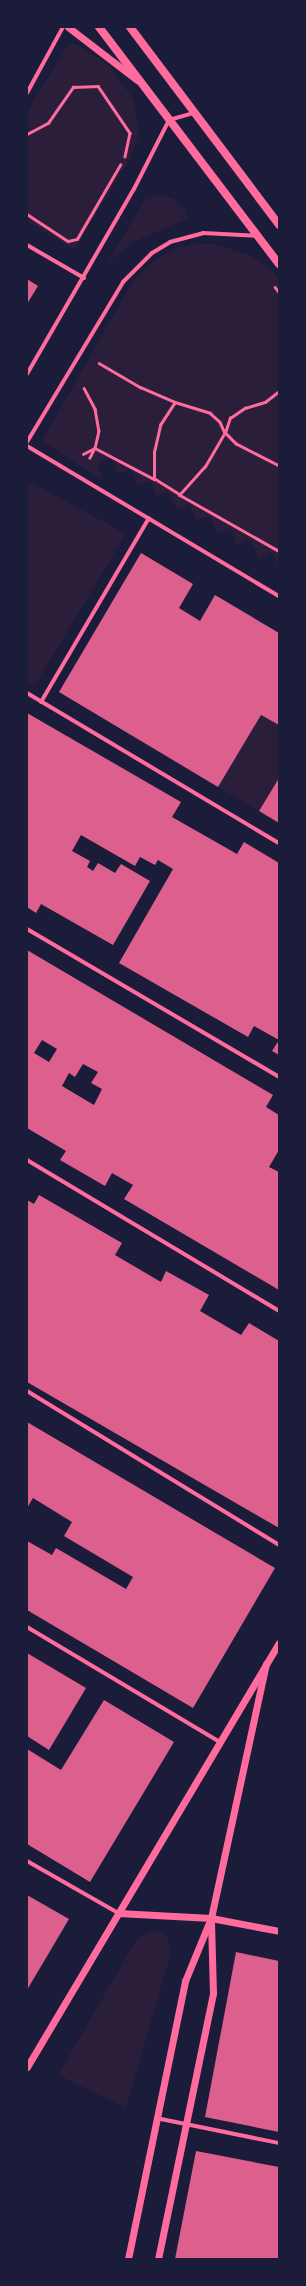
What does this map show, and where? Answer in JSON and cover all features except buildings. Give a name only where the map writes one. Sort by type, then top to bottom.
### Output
[{"type":"main road","points":[[99,27],[279,264]]},
{"type":"main road","points":[[130,27],[279,225]]},
{"type":"street","points":[[27,93],[63,27]]},
{"type":"street","points":[[68,27],[142,84]]},
{"type":"street","points":[[27,374],[84,278],[145,170],[169,120],[194,113]]},
{"type":"street","points":[[27,442],[124,282],[152,253],[170,242],[204,233],[258,236]]},
{"type":"street","points":[[27,245],[84,278]]},
{"type":"street","points":[[27,446],[279,596]]},
{"type":"street","points":[[41,702],[149,518]]},
{"type":"street","points":[[27,693],[279,843]]},
{"type":"street","points":[[27,929],[279,1077]]},
{"type":"street","points":[[27,1160],[279,1311]]},
{"type":"street","points":[[27,1391],[279,1545]]},
{"type":"street","points":[[27,1627],[220,1742]]},
{"type":"street","points":[[27,2067],[279,1642]]},
{"type":"street","points":[[128,2259],[185,1980],[211,1918],[266,1664]]},
{"type":"street","points":[[27,1861],[118,1913],[211,1918],[279,1931]]},
{"type":"street","points":[[158,2259],[213,1993],[211,1918]]},
{"type":"street","points":[[156,2118],[279,2143]]},
{"type":"path","points":[[27,134],[48,123],[73,87],[98,86],[130,133],[125,155],[77,239],[68,241],[27,214]]},
{"type":"path","points":[[274,285],[279,292]]},
{"type":"path","points":[[94,368],[100,355]]},
{"type":"path","points":[[98,362],[140,386],[175,402],[210,413],[220,422],[225,433],[236,444],[279,466]]},
{"type":"path","points":[[80,392],[83,385],[95,409],[99,432],[95,448],[88,461]]},
{"type":"path","points":[[180,495],[205,467],[225,433],[230,418],[245,408],[265,402],[279,391]]},
{"type":"path","points":[[154,479],[154,452],[160,424],[175,402]]},
{"type":"path","points":[[81,455],[95,448]]},
{"type":"path","points":[[95,448],[154,479],[279,551]]},
{"type":"shaded area","points":[[73,44],[78,45],[110,66],[134,100],[139,134],[130,159],[74,250],[27,221],[27,112],[67,46]]},
{"type":"shaded area","points":[[159,195],[173,198],[186,210],[187,219],[135,241],[107,263],[145,200]]},
{"type":"shaded area","points":[[196,244],[215,244],[250,255],[270,268],[279,280],[279,569],[272,553],[259,559],[250,539],[237,545],[230,528],[217,533],[209,516],[197,521],[189,504],[177,510],[168,492],[157,497],[150,481],[138,486],[130,469],[118,474],[111,458],[97,464],[104,481],[42,441],[134,279],[154,261],[178,247]]},
{"type":"shaded area","points":[[27,480],[126,534],[34,687],[27,683]]},
{"type":"shaded area","points":[[261,715],[279,725],[279,778],[259,811],[218,787]]},
{"type":"shaded area","points":[[155,1930],[168,1936],[170,1956],[126,2108],[58,2075],[138,1937]]}]
